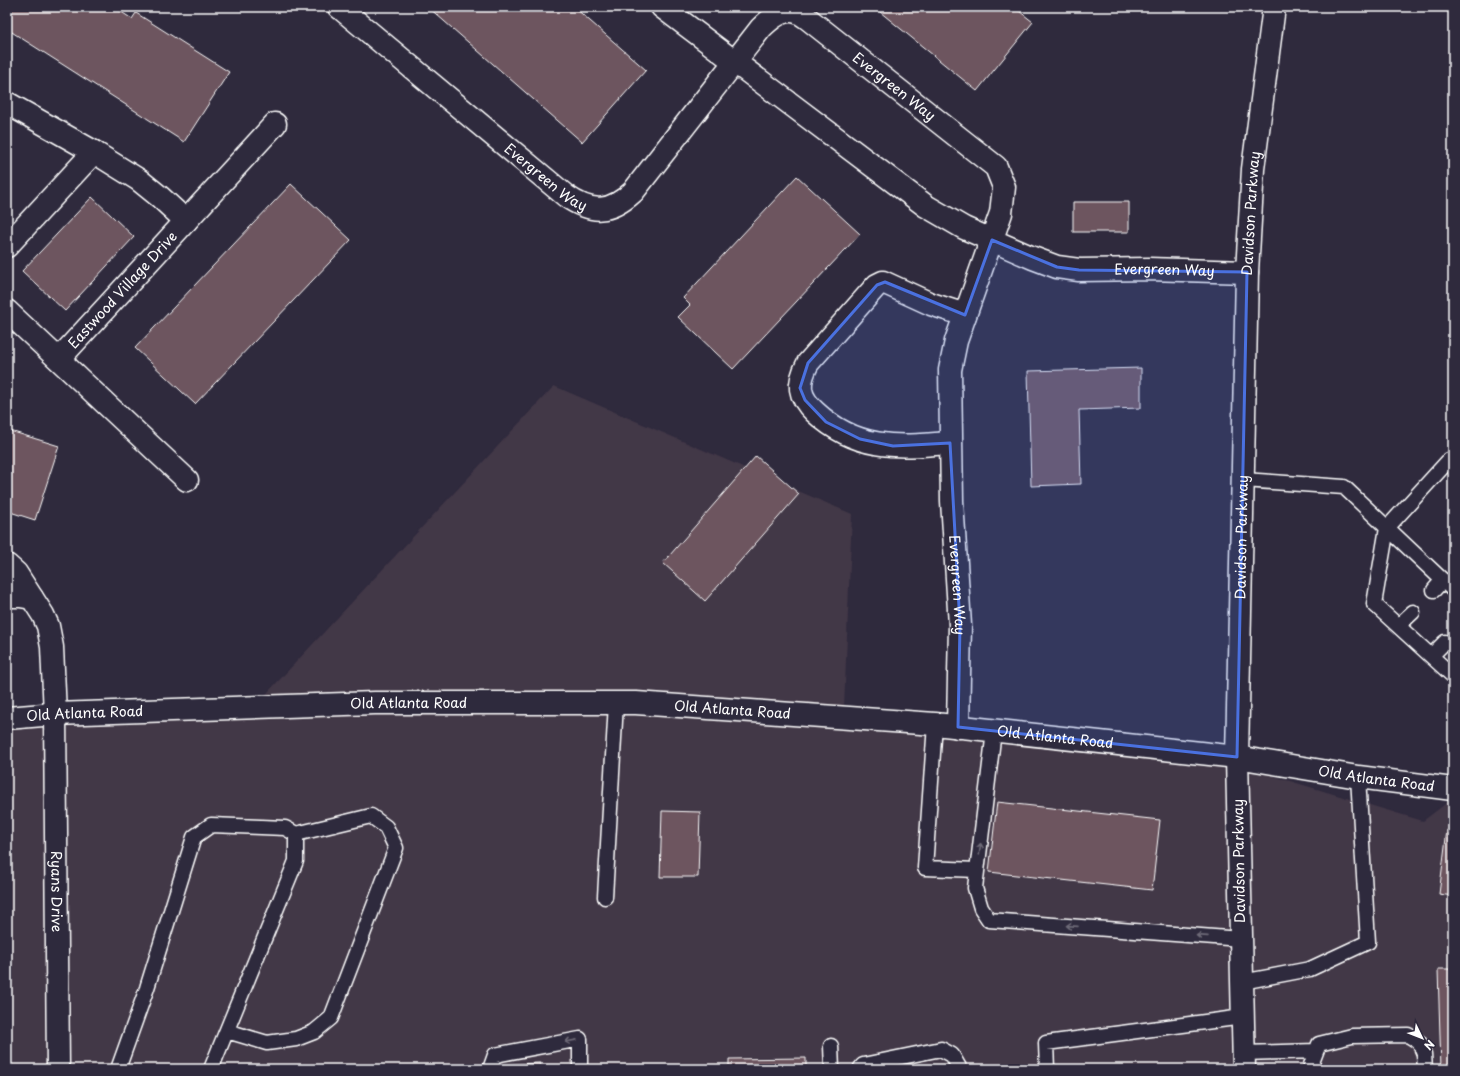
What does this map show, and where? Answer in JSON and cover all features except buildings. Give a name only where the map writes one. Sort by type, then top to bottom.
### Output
[{"type":"street","name":"Evergreen Way","points":[[339,7],[566,196],[583,207],[604,209],[623,201],[634,192],[761,28],[768,21],[784,12],[799,12],[996,167],[1004,187],[1001,213],[956,341],[950,370],[952,501],[960,625],[958,727]]},
{"type":"street","name":"Evergreen Way","points":[[662,7],[926,206],[964,228],[1057,267],[1079,270],[1149,269],[1247,272]]},
{"type":"street","name":"Davidson Parkway","points":[[1244,1061],[1237,757],[1247,272],[1253,169],[1274,7]]},
{"type":"street","name":"Eastwood Village Drive","points":[[7,103],[94,152],[139,180],[160,196],[186,220]]},
{"type":"street","name":"Eastwood Village Drive","points":[[59,359],[275,124]]},
{"type":"street","points":[[7,246],[94,152]]},
{"type":"street","points":[[950,443],[894,446],[860,439],[840,432],[826,422],[804,400],[800,388],[802,376],[808,363],[877,285],[882,282],[885,282],[931,304],[965,315]]},
{"type":"street","name":"Eastwood Village Drive","points":[[7,311],[187,480]]},
{"type":"street","points":[[7,565],[16,573],[43,614],[48,626],[52,648],[55,714]]},
{"type":"street","points":[[7,596],[32,598]]},
{"type":"street","name":"Old Atlanta Road","points":[[7,718],[55,714],[375,703],[636,703],[935,724],[1237,757],[1358,777],[1453,789]]},
{"type":"street","name":"Ryans Drive","points":[[55,714],[58,1069]]},
{"type":"lane","points":[[1449,460],[1387,528],[1374,604],[1453,676]]},
{"type":"lane","points":[[1243,480],[1344,487],[1387,528],[1438,585],[1453,590]]},
{"type":"lane","points":[[1398,626],[1413,612]]},
{"type":"lane","points":[[1431,656],[1445,642]]},
{"type":"lane","points":[[604,897],[616,703]]},
{"type":"lane","points":[[935,724],[924,868],[977,870]]},
{"type":"lane","points":[[994,731],[975,888],[981,908],[989,920],[1241,938]]},
{"type":"lane","points":[[1242,982],[1310,969],[1368,942],[1358,777]]},
{"type":"lane","points":[[118,1069],[147,988],[194,837],[211,825],[285,828],[296,834],[371,816],[386,827],[396,848],[331,1018],[314,1032],[296,1039],[267,1043],[227,1031]]},
{"type":"lane","points":[[211,1069],[296,861],[296,834]]},
{"type":"lane","points":[[1047,1069],[1046,1043],[1243,1017]]},
{"type":"lane","points":[[1311,1069],[1310,1065],[1319,1044],[1352,1036],[1408,1035],[1419,1042],[1424,1054],[1425,1069]]},
{"type":"lane","points":[[490,1069],[495,1055],[580,1039],[580,1069]]},
{"type":"lane","points":[[831,1046],[832,1069]]},
{"type":"lane","points":[[860,1069],[863,1065],[941,1049],[952,1055],[960,1069]]},
{"type":"lane","points":[[1244,1061],[1316,1051]]},
{"type":"highlighted area","points":[[992,240],[1057,267],[1079,270],[1247,272],[1237,757],[958,727],[960,625],[950,443],[893,446],[860,439],[826,422],[805,400],[800,388],[808,363],[877,285],[885,282],[965,315]]},
{"type":"shaded area","points":[[554,386],[852,514],[844,709],[1187,750],[1423,821],[1453,798],[1453,1069],[7,1069],[7,728],[255,706]]}]
